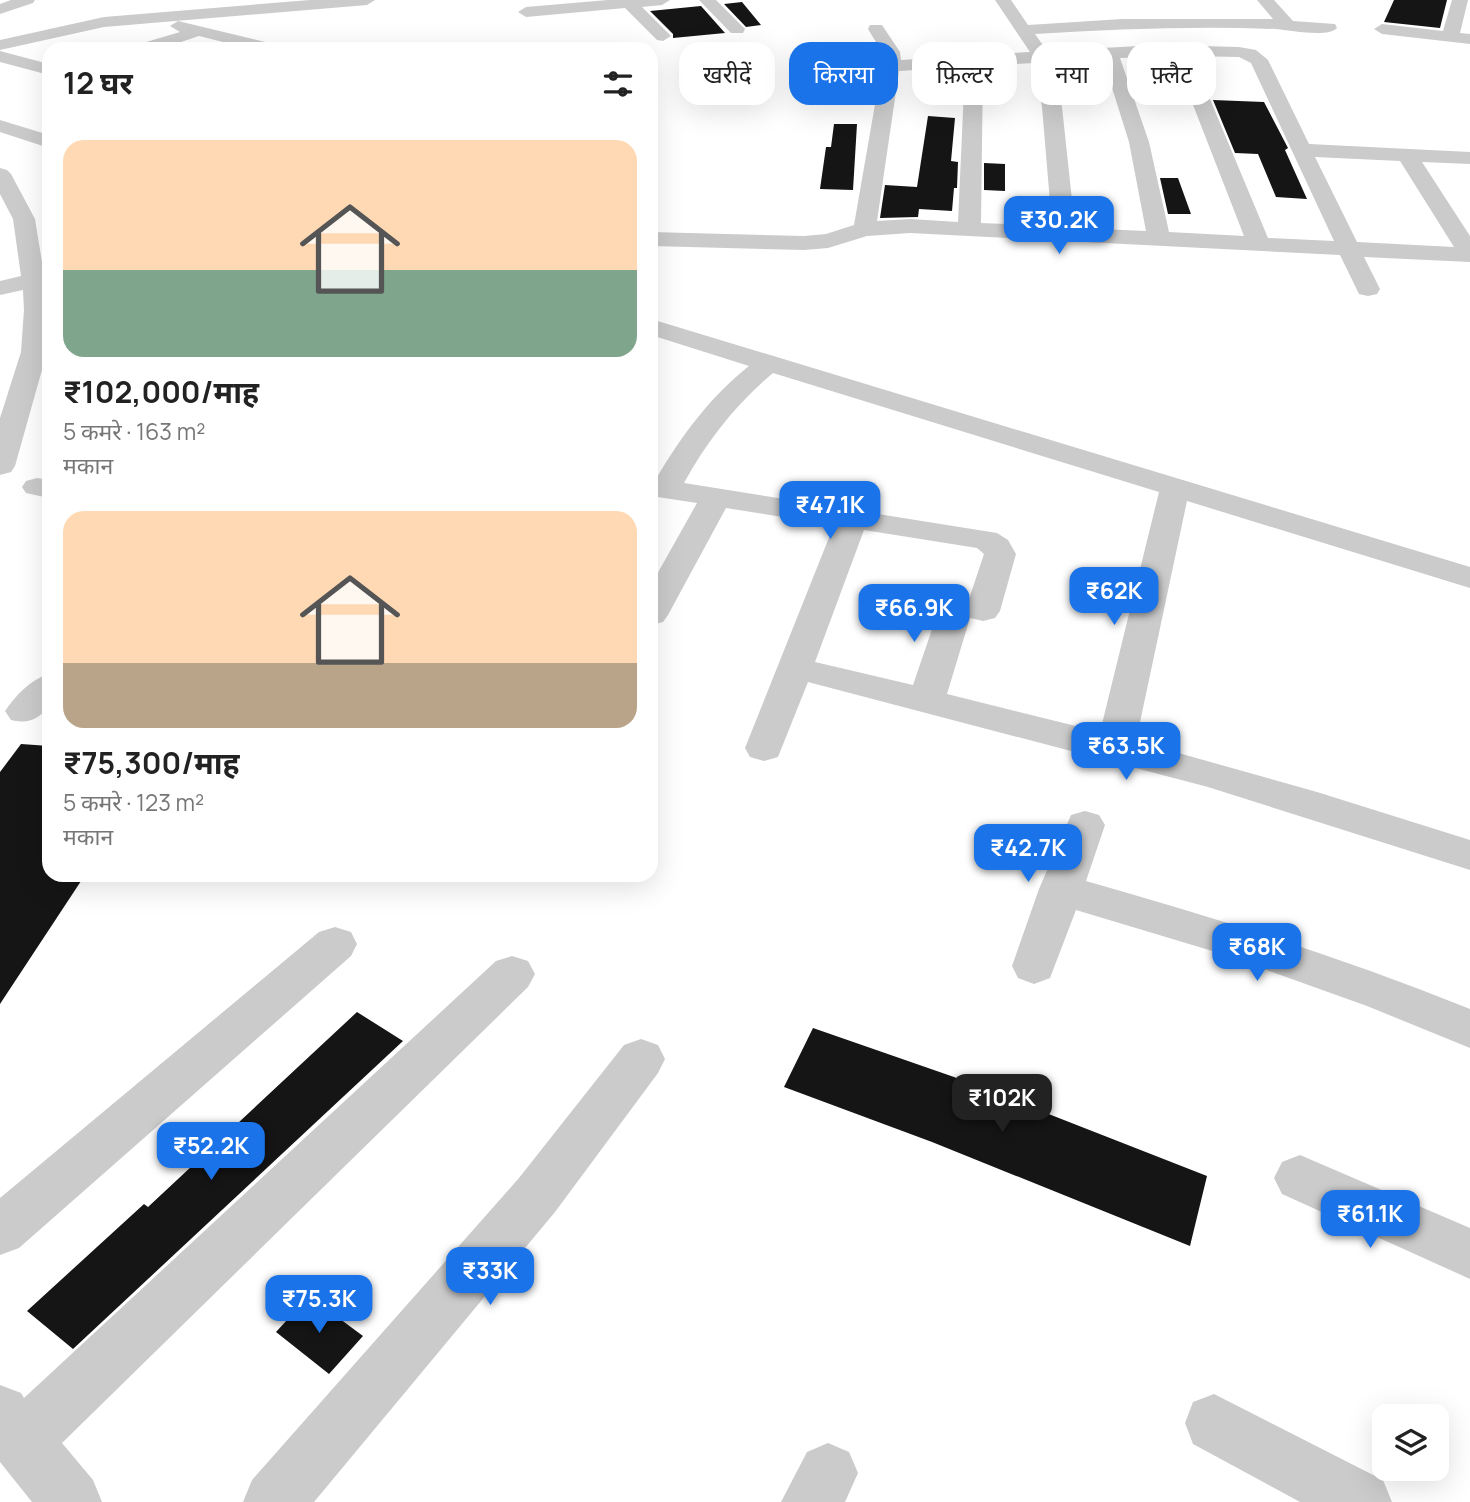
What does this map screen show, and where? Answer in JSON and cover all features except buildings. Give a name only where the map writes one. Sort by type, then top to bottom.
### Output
[{"type":"street","points":[[0,9],[27,0]]},
{"type":"street","points":[[0,45],[104,22],[366,0]]},
{"type":"street","points":[[526,12],[662,0]]},
{"type":"street","points":[[707,0],[737,29]]},
{"type":"street","points":[[1003,0],[1031,42]]},
{"type":"street","points":[[1265,0],[1286,21],[1283,25]]},
{"type":"street","points":[[1451,37],[1460,0]]},
{"type":"street","points":[[627,1],[663,36]]},
{"type":"street","points":[[1141,8],[1152,24]]},
{"type":"street","points":[[1208,8],[1223,25]]},
{"type":"street","points":[[559,9],[579,29]]},
{"type":"street","points":[[1076,9],[1088,26]]},
{"type":"street","points":[[1023,30],[1152,24],[1329,28]]},
{"type":"street","points":[[54,42],[103,30],[173,25],[238,42]]},
{"type":"street","points":[[876,29],[884,42]]},
{"type":"street","points":[[1382,29],[1470,39]]},
{"type":"street","points":[[164,42],[199,31]]},
{"type":"street","points":[[0,55],[42,45]]},
{"type":"street","points":[[1216,52],[1239,52],[1255,57],[1303,150],[1367,289]]},
{"type":"street","points":[[0,55],[42,68]]},
{"type":"street","points":[[1113,62],[1139,142],[1160,239]]},
{"type":"street","points":[[865,229],[884,105]]},
{"type":"street","points":[[969,230],[973,105]]},
{"type":"street","points":[[1052,105],[1063,234]]},
{"type":"street","points":[[1203,105],[1259,244]]},
{"type":"street","points":[[0,126],[42,139]]},
{"type":"street","points":[[0,157],[42,139]]},
{"type":"street","points":[[1303,150],[1470,158]]},
{"type":"street","points":[[1407,155],[1470,255]]},
{"type":"street","points":[[0,174],[37,225],[34,280],[37,310],[30,366],[10,406],[0,466]]},
{"type":"street","points":[[658,239],[804,243],[828,241],[865,229],[910,226],[1470,255]]},
{"type":"street","points":[[0,288],[34,280]]},
{"type":"street","points":[[658,330],[756,373],[1172,502],[1470,578]]},
{"type":"street","points":[[0,370],[30,366]]},
{"type":"street","points":[[756,373],[688,446],[658,488],[986,540],[997,547],[1000,554],[926,700]]},
{"type":"street","points":[[658,602],[716,497]]},
{"type":"street","points":[[1115,748],[1172,502]]},
{"type":"street","points":[[764,748],[853,518]]},
{"type":"street","points":[[795,668],[1115,748],[1347,813],[1470,855]]},
{"type":"street","points":[[23,711],[42,693]]},
{"type":"street","points":[[1034,966],[1085,825]]},
{"type":"street","points":[[1060,889],[1230,939],[1383,993],[1470,1029]]},
{"type":"street","points":[[0,1231],[335,944]]},
{"type":"street","points":[[71,1502],[11,1427],[512,974]]},
{"type":"street","points":[[274,1502],[537,1195],[641,1059]]},
{"type":"street","points":[[1300,1178],[1470,1254]]},
{"type":"street","points":[[1214,1423],[1361,1502]]}]
